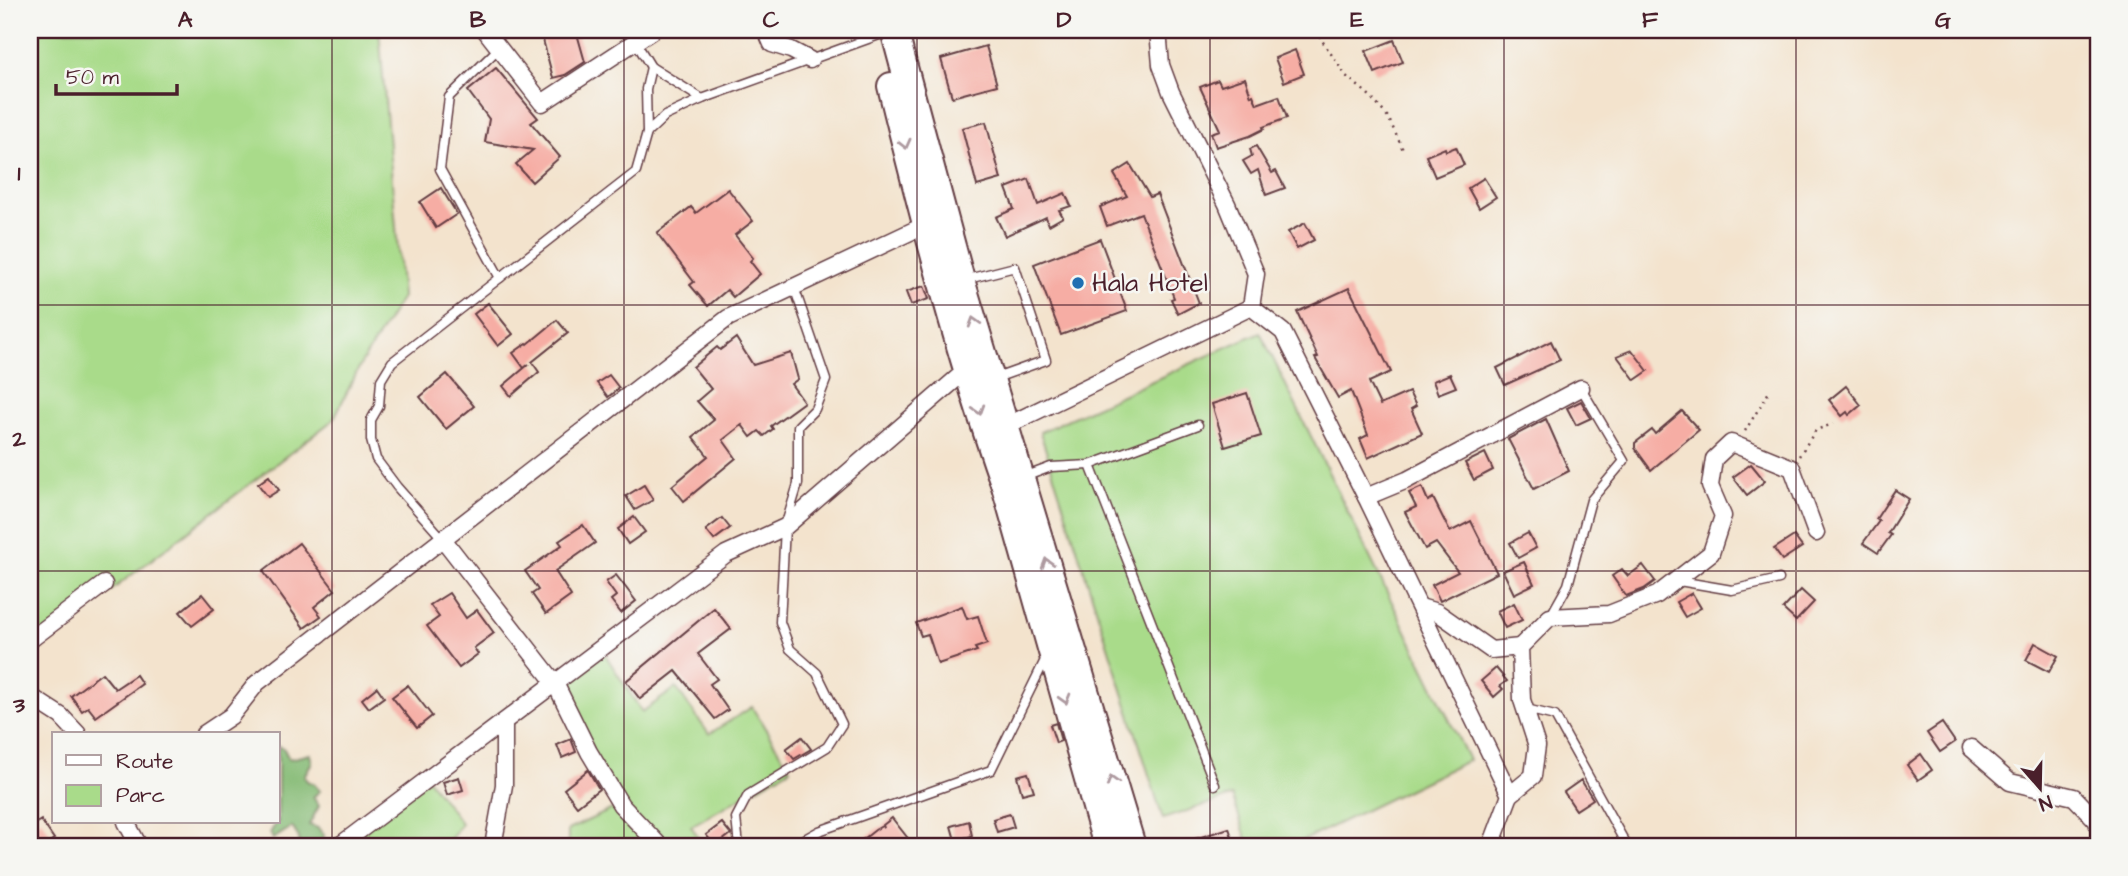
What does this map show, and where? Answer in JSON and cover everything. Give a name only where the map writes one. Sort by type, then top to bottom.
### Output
[{"type":"main road","points":[[883,32],[925,225],[975,361],[992,380],[1021,478],[1046,597],[1051,649],[1107,846]]},
{"type":"main road","points":[[883,32],[961,280],[975,361],[1004,486],[1046,597],[1132,846]]},
{"type":"street","points":[[485,30],[542,103],[653,30]]},
{"type":"street","points":[[766,30],[772,44],[810,60]]},
{"type":"street","points":[[1158,30],[1161,65],[1171,92],[1227,204],[1256,274],[1251,307]]},
{"type":"street","points":[[207,732],[231,716],[257,683],[728,318],[925,225]]},
{"type":"street","points":[[1006,426],[1251,307]]},
{"type":"street","points":[[1251,307],[1283,332],[1366,496],[1510,795]]},
{"type":"street","points":[[339,846],[726,554],[785,527],[975,361]]},
{"type":"street","points":[[1366,496],[1407,480],[1581,388]]},
{"type":"street","points":[[1420,607],[1437,612],[1491,650],[1520,647],[1550,617],[1609,614],[1657,595],[1711,553],[1723,516],[1710,486],[1714,459],[1731,443],[1792,468],[1816,533]]},
{"type":"street","points":[[443,539],[555,683],[589,752],[621,805],[660,846]]},
{"type":"street","points":[[30,640],[104,584]]},
{"type":"street","points":[[1488,846],[1492,843],[1510,795],[1533,776],[1537,746],[1522,700],[1520,647]]},
{"type":"street","points":[[30,696],[61,716],[76,732]]},
{"type":"street","points":[[494,846],[504,785],[504,722]]},
{"type":"street","points":[[1971,748],[2010,782],[2074,797],[2097,821],[2098,827]]},
{"type":"street","points":[[127,824],[139,846]]},
{"type":"lane","points":[[647,133],[665,116],[702,99],[883,32]]},
{"type":"lane","points":[[635,41],[651,67],[702,99]]},
{"type":"lane","points":[[499,48],[449,97],[440,169],[500,278]]},
{"type":"lane","points":[[443,539],[376,459],[371,440],[372,420],[379,406],[381,380],[392,362],[636,172],[647,133],[646,89],[651,67]]},
{"type":"lane","points":[[961,280],[1015,267],[1046,360],[992,380]]},
{"type":"lane","points":[[739,846],[736,818],[748,795],[827,747],[842,724],[817,673],[790,649],[780,622],[785,527],[798,484],[798,426],[815,409],[826,380],[794,287]]},
{"type":"lane","points":[[1550,617],[1568,585],[1591,500],[1624,461],[1581,388]]},
{"type":"lane","points":[[1021,478],[1051,467],[1090,465],[1198,425]]},
{"type":"lane","points":[[1090,465],[1215,785]]},
{"type":"lane","points":[[1676,580],[1732,590],[1779,579]]},
{"type":"lane","points":[[792,846],[819,831],[991,769],[1051,649]]},
{"type":"lane","points":[[1525,709],[1555,716],[1627,846]]},
{"type":"path","points":[[1315,30],[1346,76],[1368,93],[1388,117],[1404,152]]},
{"type":"path","points":[[1737,445],[1769,392]]},
{"type":"path","points":[[1792,468],[1816,430],[1833,424]]},
{"type":"green space","points":[[30,30],[379,30],[402,297],[361,364],[333,420],[30,653]]},
{"type":"green space","points":[[1260,332],[1469,760],[1292,846],[1249,846],[1232,796],[1163,819],[1040,432]]},
{"type":"green space","points":[[601,648],[642,712],[676,688],[709,734],[752,707],[790,769],[691,826],[704,846],[568,846],[568,830],[621,805],[555,683]]},
{"type":"green space","points":[[280,747],[289,759],[310,754],[312,762],[304,776],[320,791],[313,797],[319,806],[309,825],[318,828],[324,835],[322,846],[299,846],[299,838],[292,827],[273,839],[270,833],[275,825],[280,824]]},
{"type":"green space","points":[[428,779],[461,823],[446,846],[339,846]]},
{"type":"building","points":[[576,30],[585,62],[565,75],[553,78],[542,36]]},
{"type":"building","points":[[1394,40],[1403,62],[1375,73],[1366,51]]},
{"type":"building","points":[[986,46],[997,85],[952,97],[941,59]]},
{"type":"building","points":[[1295,50],[1304,74],[1284,82],[1275,58]]},
{"type":"building","points":[[496,68],[538,118],[531,123],[560,157],[532,182],[516,164],[533,150],[485,142],[489,119],[468,91]]},
{"type":"building","points":[[1245,78],[1257,104],[1279,96],[1287,118],[1263,127],[1264,129],[1250,136],[1216,147],[1211,133],[1220,130],[1200,87],[1218,80],[1221,86]]},
{"type":"building","points":[[986,122],[1001,179],[977,186],[962,128]]},
{"type":"building","points":[[1256,146],[1272,173],[1276,171],[1285,188],[1266,195],[1258,170],[1251,174],[1243,161],[1252,156],[1250,149]]},
{"type":"building","points":[[1456,147],[1464,165],[1435,177],[1426,156],[1445,148],[1446,151]]},
{"type":"building","points":[[1130,164],[1150,197],[1157,194],[1199,303],[1178,314],[1141,213],[1107,226],[1100,207],[1127,196],[1114,174]]},
{"type":"building","points":[[1484,178],[1496,197],[1479,208],[1468,188]]},
{"type":"building","points":[[1029,179],[1038,205],[1065,193],[1071,206],[1059,210],[1063,217],[1049,225],[1046,217],[1005,236],[996,217],[1014,209],[1006,188]]},
{"type":"building","points":[[441,188],[457,214],[436,228],[420,202]]},
{"type":"building","points":[[728,189],[753,221],[735,235],[753,258],[750,261],[760,274],[733,297],[727,290],[708,306],[690,285],[694,282],[657,233],[691,207],[696,213]]},
{"type":"building","points":[[1305,223],[1314,240],[1297,249],[1288,232]]},
{"type":"building","points":[[1100,239],[1127,311],[1061,335],[1034,264]]},
{"type":"building","points":[[924,286],[929,299],[911,305],[906,292]]},
{"type":"building","points":[[1349,288],[1391,372],[1369,382],[1380,405],[1409,392],[1416,406],[1411,409],[1422,433],[1368,458],[1360,439],[1368,435],[1351,391],[1338,398],[1315,358],[1318,357],[1297,312]]},
{"type":"building","points":[[488,303],[513,334],[498,346],[474,314]]},
{"type":"building","points":[[557,320],[568,333],[532,362],[539,372],[511,396],[503,386],[529,364],[524,368],[513,353]]},
{"type":"building","points":[[736,338],[753,365],[791,353],[798,379],[791,384],[804,402],[771,426],[773,429],[764,436],[759,431],[751,437],[742,425],[723,440],[736,458],[684,501],[672,486],[708,456],[693,437],[714,420],[697,401],[711,389],[693,367],[717,347],[720,350]]},
{"type":"building","points":[[1551,341],[1560,360],[1505,385],[1497,368]]},
{"type":"building","points":[[1632,350],[1648,371],[1635,380],[1617,356]]},
{"type":"building","points":[[447,374],[474,406],[446,429],[420,397]]},
{"type":"building","points":[[1450,374],[1456,387],[1438,394],[1433,381]]},
{"type":"building","points":[[609,375],[619,388],[608,397],[597,383]]},
{"type":"building","points":[[1846,386],[1861,405],[1849,415],[1847,412],[1842,416],[1829,400]]},
{"type":"building","points":[[1247,393],[1261,436],[1225,447],[1212,404]]},
{"type":"building","points":[[1581,401],[1591,418],[1576,425],[1567,408]]},
{"type":"building","points":[[1682,411],[1699,430],[1651,470],[1635,448],[1635,443],[1652,430],[1655,434]]},
{"type":"building","points":[[1546,419],[1569,471],[1534,489],[1508,439]]},
{"type":"building","points":[[1485,453],[1493,470],[1474,480],[1465,463]]},
{"type":"building","points":[[1751,464],[1765,481],[1747,495],[1733,477]]},
{"type":"building","points":[[269,476],[279,490],[268,497],[258,484]]},
{"type":"building","points":[[644,485],[653,500],[635,510],[626,496]]},
{"type":"building","points":[[1422,487],[1428,501],[1433,498],[1450,532],[1471,521],[1497,573],[1440,601],[1432,585],[1458,572],[1436,543],[1425,549],[1405,512],[1416,507],[1409,493]]},
{"type":"building","points":[[1895,490],[1909,499],[1888,533],[1891,535],[1878,553],[1863,543],[1879,521],[1876,519]]},
{"type":"building","points":[[634,517],[645,532],[628,544],[618,529]]},
{"type":"building","points":[[722,518],[730,528],[714,540],[706,530]]},
{"type":"building","points":[[583,525],[595,543],[555,571],[571,596],[546,614],[532,594],[538,590],[525,571],[562,545],[559,541]]},
{"type":"building","points":[[1528,533],[1536,548],[1518,558],[1510,543]]},
{"type":"building","points":[[1794,536],[1802,547],[1782,560],[1774,549]]},
{"type":"building","points":[[299,543],[335,590],[314,607],[321,616],[304,628],[263,571]]},
{"type":"building","points":[[1524,562],[1534,584],[1514,594],[1503,571]]},
{"type":"building","points":[[1643,565],[1655,581],[1626,596],[1612,576],[1622,569],[1628,576]]},
{"type":"building","points":[[616,575],[636,601],[621,613],[611,600],[616,596],[606,582]]},
{"type":"building","points":[[1801,590],[1814,602],[1796,621],[1783,609]]},
{"type":"building","points":[[449,593],[466,618],[477,610],[494,633],[474,648],[478,654],[459,668],[427,626],[439,617],[430,605]]},
{"type":"building","points":[[1692,593],[1701,608],[1685,617],[1676,602]]},
{"type":"building","points":[[202,594],[214,609],[192,626],[180,612]]},
{"type":"building","points":[[1514,603],[1522,620],[1505,628],[1497,611]]},
{"type":"building","points":[[962,606],[967,619],[978,616],[987,644],[975,648],[977,651],[938,664],[928,634],[921,636],[916,623]]},
{"type":"building","points":[[714,608],[731,629],[698,654],[717,679],[710,684],[728,710],[715,719],[676,671],[640,699],[626,681]]},
{"type":"building","points":[[2035,643],[2058,656],[2049,672],[2026,660]]},
{"type":"building","points":[[1496,668],[1507,681],[1500,686],[1503,689],[1494,697],[1481,681]]},
{"type":"building","points":[[102,673],[115,689],[136,675],[142,684],[96,717],[88,707],[82,711],[71,696]]},
{"type":"building","points":[[408,685],[432,716],[417,728],[392,697]]},
{"type":"building","points":[[377,687],[384,697],[369,708],[362,699]]},
{"type":"building","points":[[1056,723],[1061,741],[1056,743],[1050,725]]},
{"type":"building","points":[[1942,723],[1955,742],[1940,752],[1927,733]]},
{"type":"building","points":[[802,737],[811,749],[794,759],[786,749]]},
{"type":"building","points":[[571,739],[576,752],[562,758],[557,745]]},
{"type":"building","points":[[1921,754],[1932,770],[1918,780],[1907,765]]},
{"type":"building","points":[[588,770],[599,789],[577,806],[564,789]]},
{"type":"building","points":[[1028,773],[1034,791],[1022,794],[1017,776]]},
{"type":"building","points":[[459,777],[463,790],[447,795],[443,782]]},
{"type":"building","points":[[1581,780],[1593,799],[1576,810],[1564,792]]},
{"type":"building","points":[[1010,814],[1014,827],[997,832],[993,819]]},
{"type":"building","points":[[892,818],[914,846],[855,846],[875,830],[882,826],[884,828],[883,825]]},
{"type":"building","points":[[41,820],[54,839],[43,846],[33,846],[30,841],[30,827]]},
{"type":"building","points":[[969,821],[972,836],[955,840],[951,826]]},
{"type":"building","points":[[722,823],[731,834],[715,846],[706,835]]},
{"type":"building","points":[[1229,828],[1235,846],[1179,844]]},
{"type":"place","name":"Hala Hotel","points":[[1078,283]]}]
